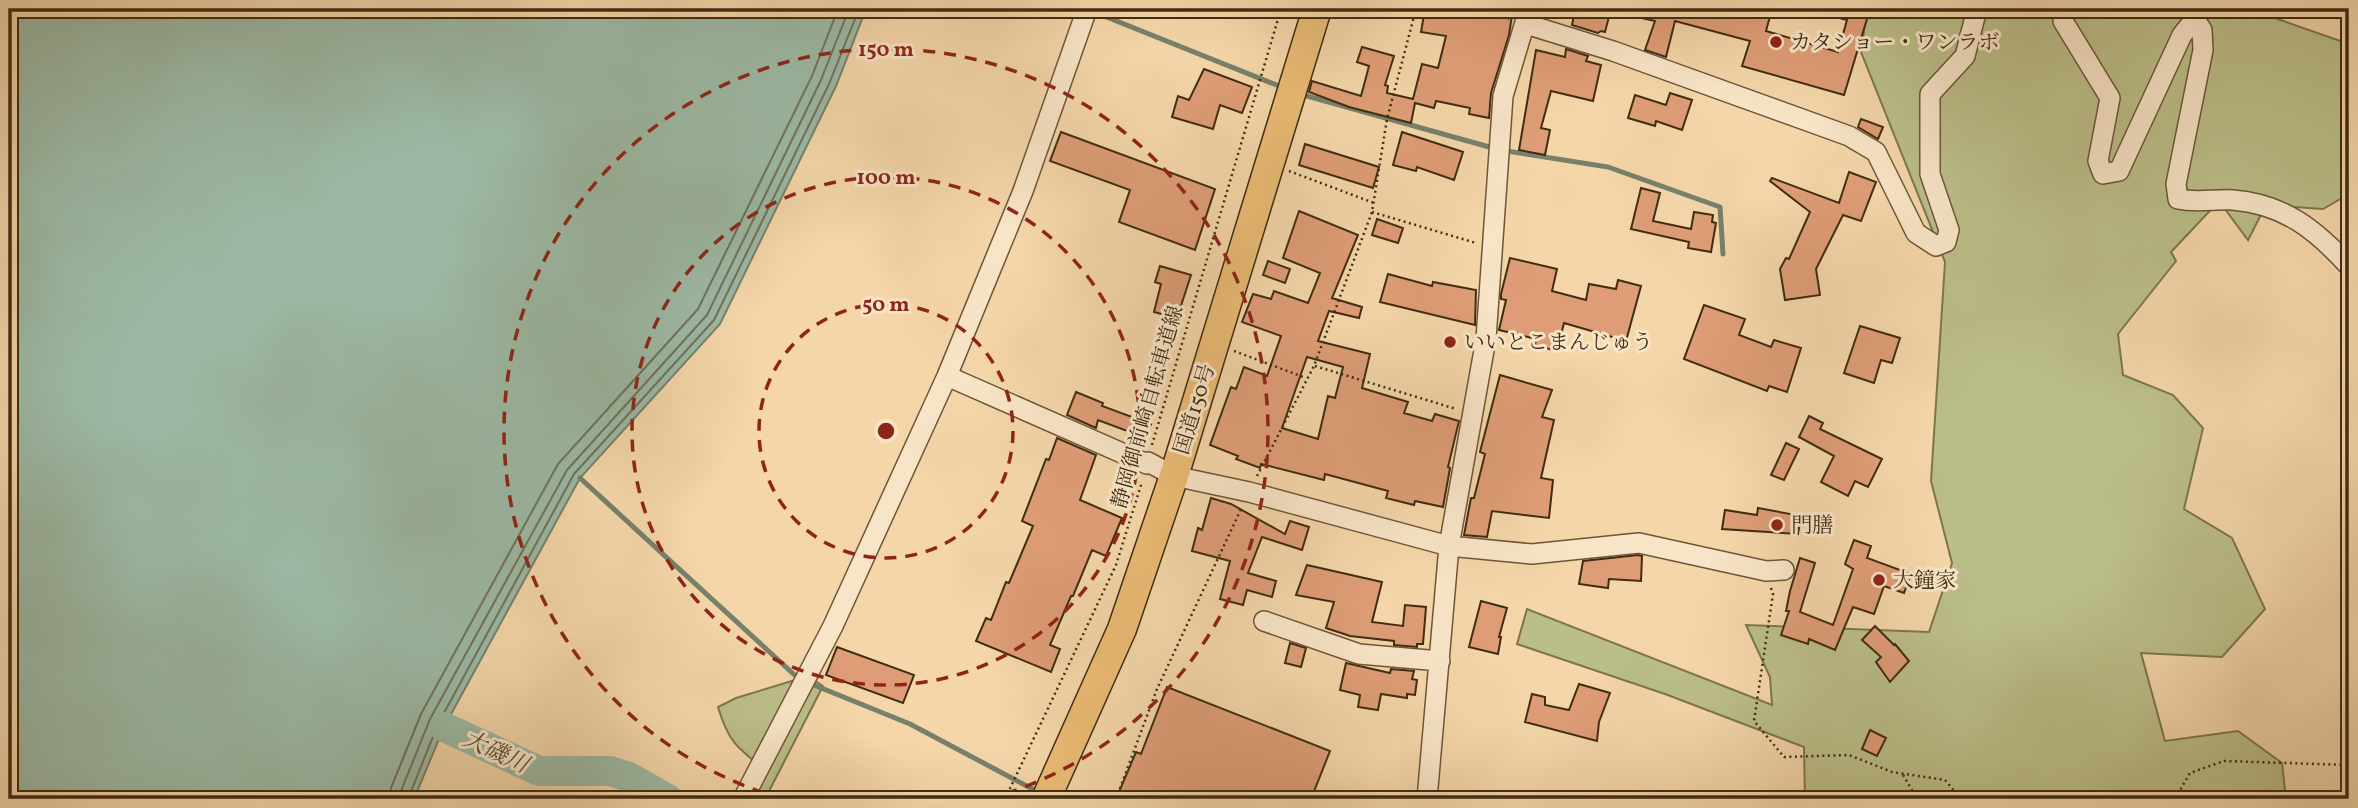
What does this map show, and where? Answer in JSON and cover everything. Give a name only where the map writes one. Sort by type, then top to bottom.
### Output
[{"type":"highway","name":"国道150号","points":[[1046,799],[1122,629],[1174,475],[1317,9]]},
{"type":"street","points":[[743,799],[833,626],[947,376],[1023,191],[1087,9]]},
{"type":"street","points":[[1427,799],[1449,546],[1486,339],[1503,96],[1527,16],[1613,51],[1849,136],[1876,152],[1916,233],[1936,246],[1946,242],[1949,230],[1930,174],[1930,94],[1965,56],[1977,9]]},
{"type":"street","points":[[2064,9],[2063,21],[2110,98],[2098,161],[2104,174],[2119,171],[2182,35],[2195,19],[2202,30],[2203,50],[2176,184],[2178,199],[2191,202],[2230,200],[2266,205],[2305,225],[2332,247],[2349,266]]},
{"type":"street","points":[[947,376],[1174,475],[1249,492],[1449,546],[1532,554],[1639,543],[1775,571]]},
{"type":"street","points":[[1264,621],[1359,654],[1440,661]]},
{"type":"path","name":"静岡御前崎自転車道線","points":[[1005,799],[1116,565],[1281,9]]},
{"type":"path","points":[[1116,799],[1157,689],[1249,492],[1314,366],[1372,212],[1387,119],[1416,9]]},
{"type":"path","points":[[1471,9],[1527,16]]},
{"type":"path","points":[[1269,164],[1374,203]]},
{"type":"path","points":[[1372,212],[1492,248]]},
{"type":"path","points":[[1214,344],[1308,379]]},
{"type":"path","points":[[1314,366],[1473,414]]},
{"type":"path","points":[[1775,571],[1754,721],[1784,757],[1849,755],[1892,772],[1945,780],[1961,799]]},
{"type":"path","points":[[2175,799],[2190,773],[2224,761],[2349,765]]},
{"type":"path","points":[[1902,773],[1917,799]]},
{"type":"green space","points":[[1867,9],[2266,9],[2269,16],[2349,44],[2349,194],[2323,209],[2266,205],[2248,240],[2219,201],[2171,252],[2176,261],[2118,334],[2123,375],[2173,395],[2203,428],[2184,509],[2232,538],[2265,609],[2222,657],[2141,653],[2165,741],[2238,731],[2282,763],[2286,799],[1805,799],[1804,747],[1665,694],[1517,644],[1527,609],[1772,705],[1770,677],[1746,625],[1929,632],[1952,563],[1931,481],[1945,262],[1861,52]]},
{"type":"green space","points":[[808,676],[823,686],[765,799],[737,799],[764,769],[735,743],[718,707],[736,698]]},
{"type":"water","points":[[9,9],[866,9],[836,86],[720,324],[580,478],[444,727],[414,799],[9,799]]},
{"type":"building","points":[[1425,9],[1513,9],[1509,35],[1491,93],[1489,118],[1469,114],[1470,108],[1436,101],[1434,108],[1415,103],[1411,123],[1349,107],[1309,92],[1312,81],[1361,96],[1369,66],[1357,62],[1362,47],[1394,56],[1385,85],[1388,86],[1387,93],[1413,99],[1422,64],[1438,68],[1446,36],[1421,32]]},
{"type":"building","points":[[1575,9],[1598,9],[1610,13],[1605,32],[1598,33],[1572,25]]},
{"type":"building","points":[[1628,9],[1772,9],[1766,31],[1838,52],[1847,20],[1820,13],[1820,9],[1870,9],[1844,95],[1742,66],[1750,41],[1675,21],[1666,57],[1645,50],[1655,21],[1628,15]]},
{"type":"building","points":[[1566,49],[1588,56],[1586,61],[1601,65],[1593,101],[1551,91],[1541,128],[1550,130],[1545,155],[1519,150],[1536,50],[1565,57]]},
{"type":"building","points":[[1204,69],[1252,87],[1242,113],[1220,105],[1213,129],[1172,117],[1178,96],[1189,100]]},
{"type":"building","points":[[1670,93],[1692,100],[1682,130],[1656,121],[1655,126],[1628,118],[1635,95],[1666,105]]},
{"type":"building","points":[[1861,119],[1883,127],[1878,139],[1858,127]]},
{"type":"building","points":[[1061,132],[1215,189],[1195,250],[1119,222],[1130,190],[1050,161]]},
{"type":"building","points":[[1402,132],[1463,152],[1454,180],[1417,167],[1416,171],[1393,165]]},
{"type":"building","points":[[1305,144],[1379,167],[1373,188],[1299,165]]},
{"type":"building","points":[[1849,172],[1876,182],[1861,221],[1843,215],[1816,269],[1820,295],[1785,300],[1780,269],[1786,258],[1789,259],[1810,212],[1770,181],[1772,178],[1839,203]]},
{"type":"building","points":[[1641,188],[1660,193],[1653,221],[1691,229],[1694,212],[1713,215],[1712,222],[1716,223],[1711,252],[1688,248],[1689,242],[1631,229]]},
{"type":"building","points":[[1299,211],[1358,235],[1332,298],[1362,307],[1359,318],[1329,311],[1318,341],[1370,354],[1362,388],[1408,402],[1404,413],[1432,421],[1435,414],[1459,421],[1448,467],[1450,468],[1443,507],[1415,501],[1414,505],[1386,498],[1388,491],[1325,474],[1324,480],[1261,464],[1260,468],[1210,445],[1231,387],[1236,389],[1244,367],[1267,376],[1281,336],[1242,322],[1253,294],[1271,299],[1274,291],[1308,303],[1320,273],[1283,258]],"holes":[[[1307,357],[1343,367],[1335,398],[1328,396],[1318,439],[1282,428]]]},
{"type":"building","points":[[1377,219],[1403,228],[1398,243],[1372,235]]},
{"type":"building","points":[[1510,258],[1557,269],[1552,291],[1586,300],[1589,284],[1616,289],[1618,280],[1641,286],[1626,341],[1564,323],[1557,351],[1535,345],[1536,339],[1499,330],[1506,300],[1501,299],[1501,294]]},
{"type":"building","points":[[1268,261],[1290,269],[1285,283],[1263,275]]},
{"type":"building","points":[[1160,266],[1191,275],[1177,318],[1154,312],[1161,284],[1155,282]]},
{"type":"building","points":[[1388,274],[1432,286],[1433,282],[1476,290],[1475,325],[1380,302]]},
{"type":"building","points":[[1704,305],[1745,319],[1739,335],[1771,347],[1774,340],[1801,348],[1787,392],[1769,386],[1767,391],[1684,359]]},
{"type":"building","points":[[1860,326],[1900,338],[1892,363],[1881,360],[1874,383],[1844,373]]},
{"type":"building","points":[[1500,375],[1552,390],[1542,417],[1554,420],[1541,478],[1553,480],[1549,518],[1492,511],[1487,537],[1464,535],[1471,498],[1474,498],[1485,454],[1480,452]]},
{"type":"building","points":[[1076,392],[1103,403],[1102,406],[1151,424],[1146,438],[1098,420],[1096,428],[1067,415]]},
{"type":"building","points":[[1809,416],[1823,423],[1820,429],[1882,459],[1868,487],[1855,481],[1848,496],[1821,482],[1834,456],[1799,437]]},
{"type":"building","points":[[1057,438],[1096,455],[1080,500],[1122,518],[1106,556],[1092,550],[1050,645],[1060,649],[1051,672],[976,641],[986,618],[991,620],[1033,526],[1022,521]]},
{"type":"building","points":[[1786,443],[1799,449],[1784,480],[1771,475]]},
{"type":"building","points":[[1211,498],[1231,504],[1285,534],[1290,521],[1309,527],[1302,550],[1262,537],[1248,573],[1276,581],[1272,597],[1247,590],[1243,605],[1220,599],[1230,561],[1192,551],[1198,528],[1202,530]]},
{"type":"building","points":[[1758,508],[1801,516],[1798,534],[1722,529],[1725,510],[1757,515]]},
{"type":"building","points":[[1854,540],[1871,546],[1867,558],[1911,574],[1904,593],[1884,586],[1874,614],[1853,607],[1835,650],[1809,639],[1808,644],[1781,635],[1800,558],[1815,563],[1800,612],[1833,625],[1853,569],[1845,564]]},
{"type":"building","points":[[1642,556],[1641,581],[1609,579],[1608,588],[1579,584],[1583,561]]},
{"type":"building","points":[[1307,565],[1382,582],[1372,622],[1403,626],[1405,605],[1426,607],[1423,644],[1417,644],[1417,647],[1394,645],[1394,641],[1350,636],[1326,628],[1334,602],[1296,595]]},
{"type":"building","points":[[1481,601],[1507,608],[1499,637],[1498,654],[1469,647]]},
{"type":"building","points":[[1875,626],[1909,661],[1890,682],[1876,662],[1881,657],[1862,640]]},
{"type":"building","points":[[1290,643],[1306,648],[1301,667],[1285,663]]},
{"type":"building","points":[[837,647],[914,675],[903,703],[826,675]]},
{"type":"building","points":[[1346,663],[1390,673],[1391,669],[1414,671],[1412,679],[1417,680],[1415,695],[1407,694],[1407,698],[1381,694],[1378,710],[1358,707],[1360,695],[1340,690]]},
{"type":"building","points":[[1579,684],[1610,693],[1599,722],[1597,741],[1525,722],[1532,694],[1545,697],[1545,705],[1569,710]]},
{"type":"building","points":[[1167,687],[1330,751],[1311,799],[1116,799],[1136,752],[1141,754]]},
{"type":"building","points":[[1870,730],[1886,738],[1877,756],[1862,749]]},
{"type":"waterway","points":[[1094,12],[1284,88]]},
{"type":"waterway","points":[[1300,94],[1500,150],[1608,167],[1720,207],[1723,254]]},
{"type":"waterway","points":[[580,478],[800,680]]},
{"type":"waterway","points":[[809,683],[910,724],[1040,793]]},
{"type":"waterway","name":"大磯川","points":[[444,727],[539,771],[610,771],[629,777],[668,799]]},
{"type":"place","name":"カタショー・ワンラボ","points":[[1776,42]]},
{"type":"place","name":"いいとこまんじゅう","points":[[1450,342]]},
{"type":"place","name":"門膳","points":[[1777,525]]},
{"type":"place","name":"大鐘家","points":[[1879,580]]}]
